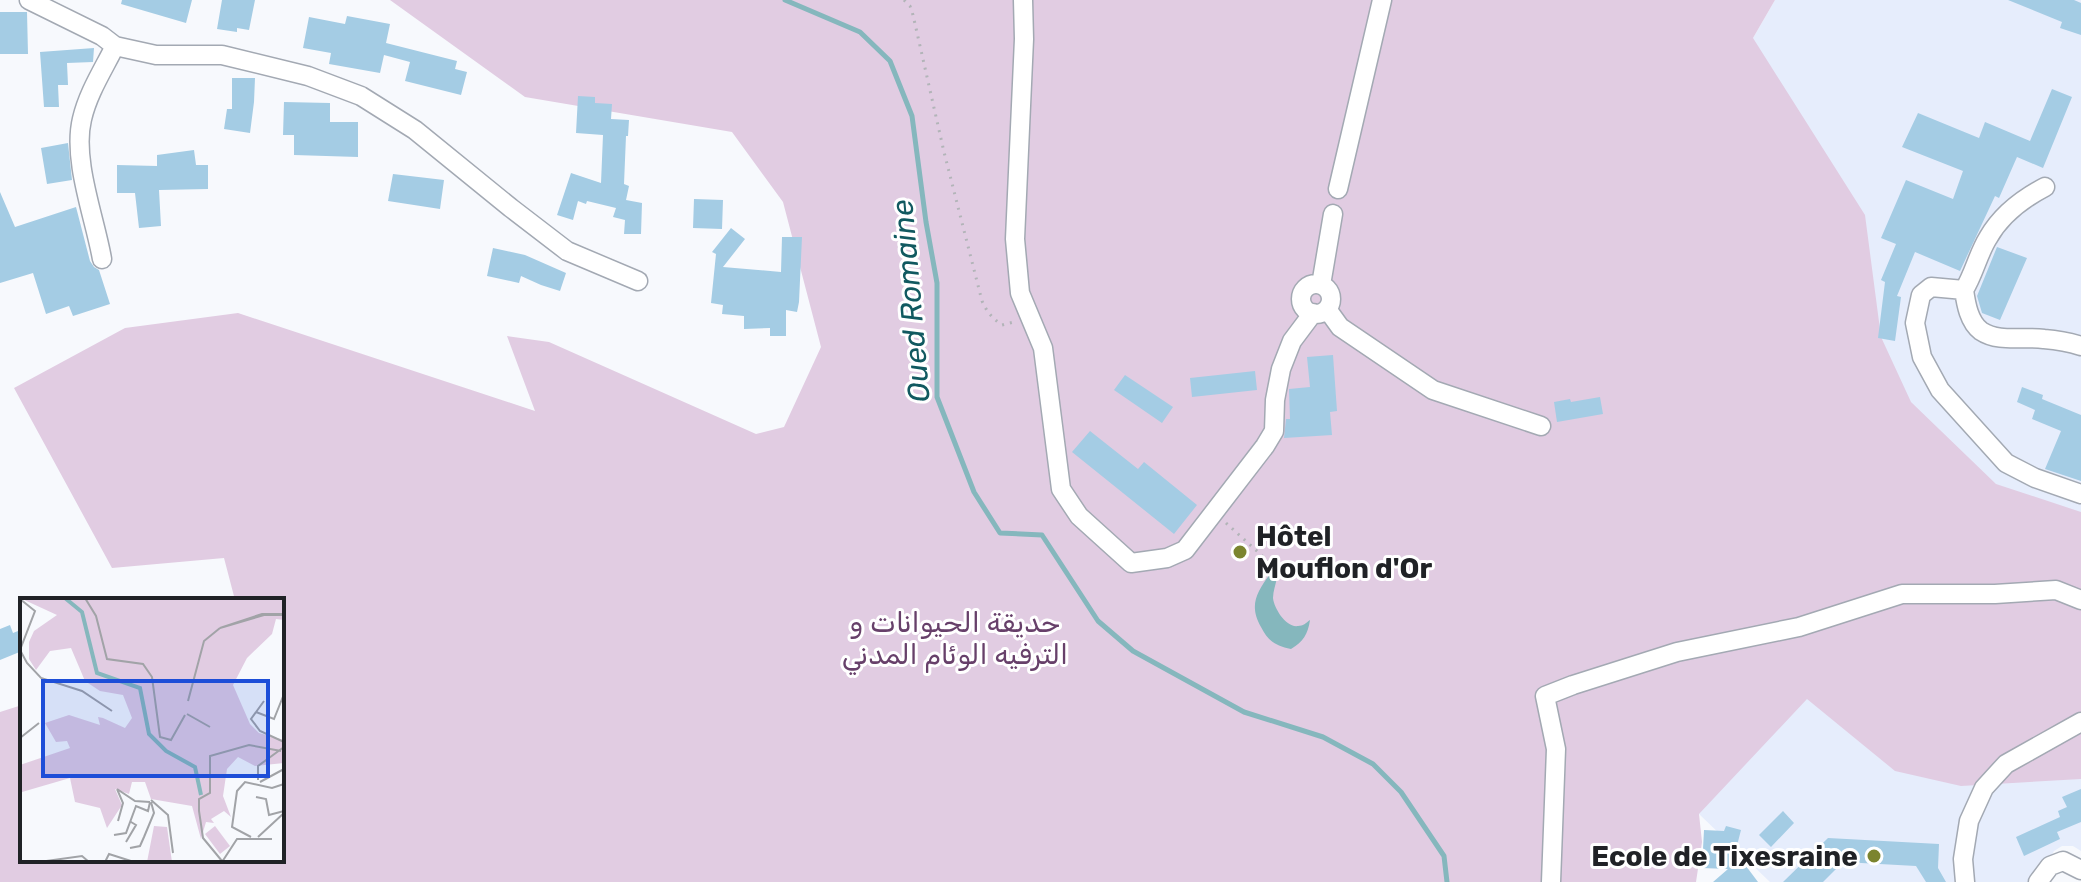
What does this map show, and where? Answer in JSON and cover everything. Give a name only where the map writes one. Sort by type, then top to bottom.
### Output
[{"type":"street","points":[[29,0],[102,36],[115,46],[156,55],[222,55],[308,76],[361,96],[415,130],[567,251],[638,281]]},
{"type":"street","points":[[1023,0],[1015,239],[1020,293],[1046,361],[1061,489],[1079,516],[1131,563],[1167,558],[1185,550],[1274,431],[1275,400],[1281,369],[1292,341],[1320,311]]},
{"type":"street","points":[[1338,189],[1382,0]]},
{"type":"street","points":[[102,259],[88,197],[79,135],[90,93],[115,46]]},
{"type":"street","points":[[2045,187],[2025,198],[2004,217],[1988,238],[1964,290],[1966,306],[1981,331],[2002,338],[2042,338],[2081,346]]},
{"type":"street","points":[[1333,214],[1321,285],[1307,287],[1302,295],[1305,308],[1320,311],[1433,390],[1541,426]]},
{"type":"street","points":[[1964,290],[1931,287],[1921,295],[1915,323],[1917,334],[1922,357],[1940,390],[2006,463],[2035,478],[2081,494]]},
{"type":"street","points":[[1551,882],[1556,749],[1545,696],[1677,652],[1799,627],[1902,594],[1995,594],[2056,590],[2081,600]]},
{"type":"street","points":[[1965,882],[1963,859],[1969,821],[1984,788],[2006,764],[2081,722]]},
{"type":"street","points":[[2038,882],[2050,866],[2063,861],[2081,870]]},
{"type":"path","points":[[904,0],[913,15],[982,301],[988,312],[1002,325],[1029,316]]},
{"type":"path","points":[[1214,513],[1269,562]]},
{"type":"shaded area","points":[[1775,0],[2081,0],[2081,851],[2073,846],[2062,846],[2054,851],[2036,882],[1770,882],[1699,814],[1753,38]]},
{"type":"green space","name":"حديقة الحيوانات و الترفيه الوئام المدني","points":[[390,0],[1775,0],[1753,38],[1865,215],[1881,337],[1911,402],[1996,484],[2081,512],[2081,779],[1961,786],[1895,771],[1807,699],[1699,814],[1702,842],[1696,882],[0,882],[0,712],[20,706],[20,862],[284,862],[284,598],[234,598],[224,558],[112,568],[14,388],[125,328],[238,313],[535,411],[507,336],[549,342],[756,434],[784,427],[821,347],[783,202],[732,132],[525,97]]},
{"type":"water","points":[[1270,574],[1277,577],[1273,598],[1281,616],[1294,626],[1310,620],[1304,637],[1291,649],[1270,639],[1255,613],[1258,594]]},
{"type":"building","points":[[122,0],[192,0],[186,23],[121,4]]},
{"type":"building","points":[[222,0],[255,0],[249,30],[217,29]]},
{"type":"building","points":[[2008,0],[2074,0],[2081,3],[2081,35],[2060,28],[2062,22]]},
{"type":"building","points":[[0,12],[27,12],[28,54],[0,54]]},
{"type":"building","points":[[347,16],[390,24],[386,43],[457,61],[455,69],[467,72],[461,95],[405,81],[410,62],[384,55],[380,73],[329,64],[331,53],[303,48],[309,17],[345,24]]},
{"type":"building","points":[[94,48],[93,62],[67,63],[68,85],[58,85],[59,107],[44,107],[40,52]]},
{"type":"building","points":[[232,78],[255,78],[250,133],[224,129],[227,109],[232,109]]},
{"type":"building","points":[[2052,89],[2072,97],[2043,168],[2017,157],[1960,271],[1915,252],[1897,296],[1901,297],[1895,341],[1878,338],[1885,282],[1881,280],[1896,244],[1881,238],[1906,180],[1953,199],[1963,171],[1902,147],[1918,113],[1979,138],[1985,122],[2030,141]]},
{"type":"building","points":[[578,96],[595,97],[595,103],[612,104],[611,119],[629,120],[624,184],[629,186],[626,200],[642,203],[641,234],[624,234],[625,220],[613,217],[616,208],[587,201],[586,204],[578,201],[573,220],[557,215],[571,173],[601,183],[603,135],[576,133]]},
{"type":"building","points":[[284,102],[330,103],[330,122],[358,122],[358,157],[294,155],[294,135],[283,135]]},
{"type":"building","points":[[68,143],[72,180],[47,184],[41,148]]},
{"type":"building","points":[[194,150],[196,165],[208,165],[208,189],[159,190],[161,226],[139,228],[135,193],[117,193],[117,165],[157,166],[157,155]]},
{"type":"building","points":[[393,174],[444,180],[440,209],[388,201]]},
{"type":"building","points":[[0,192],[15,227],[76,207],[90,261],[99,270],[110,304],[73,316],[69,306],[46,314],[33,273],[0,283]]},
{"type":"building","points":[[694,199],[723,200],[722,229],[693,228]]},
{"type":"building","points":[[731,228],[745,239],[723,267],[781,272],[782,237],[802,237],[799,302],[797,312],[786,310],[786,336],[770,336],[770,328],[744,329],[744,316],[722,314],[723,305],[711,303],[716,254],[712,252]]},
{"type":"building","points":[[1997,247],[2027,258],[2000,320],[1982,313],[1977,296]]},
{"type":"building","points":[[493,248],[525,255],[566,273],[560,291],[521,276],[519,283],[487,276]]},
{"type":"building","points":[[1333,355],[1337,411],[1330,412],[1332,435],[1284,438],[1286,419],[1290,419],[1289,389],[1310,387],[1307,357]]},
{"type":"building","points":[[1255,371],[1257,390],[1192,397],[1190,378]]},
{"type":"building","points":[[1125,375],[1173,407],[1162,423],[1114,390]]},
{"type":"building","points":[[2022,387],[2081,415],[2081,481],[2045,469],[2061,431],[2032,419],[2035,410],[2017,402]]},
{"type":"building","points":[[1600,397],[1603,414],[1557,422],[1554,402]]},
{"type":"building","points":[[1090,431],[1138,469],[1144,462],[1197,505],[1174,534],[1072,452]]},
{"type":"building","points":[[10,625],[13,633],[18,631],[20,652],[0,660],[0,629]]},
{"type":"building","points":[[2081,789],[2081,822],[2057,832],[2060,839],[2024,856],[2016,837],[2060,817],[2058,811],[2067,807],[2062,797]]},
{"type":"building","points":[[1783,811],[1794,823],[1771,847],[1759,835]]},
{"type":"building","points":[[1726,826],[1741,830],[1732,865],[1740,858],[1758,882],[1713,882],[1728,869],[1702,868],[1704,830],[1724,831]]},
{"type":"building","name":"Ecole de Tixesraine","points":[[1828,838],[1939,844],[1938,868],[1946,882],[1926,882],[1916,866],[1843,862],[1823,882],[1783,882]]},
{"type":"waterway","name":"Oued Romaine","points":[[785,0],[860,32],[890,61],[912,116],[937,283],[937,397],[974,492],[1000,533],[1042,535],[1098,621],[1133,651],[1244,712],[1323,737],[1373,764],[1401,792],[1444,856],[1447,882]]},
{"type":"place","name":"Hôtel Mouflon d'Or","points":[[1240,552]]},
{"type":"place","name":"Ecole de Tixesraine","points":[[1874,856]]}]
